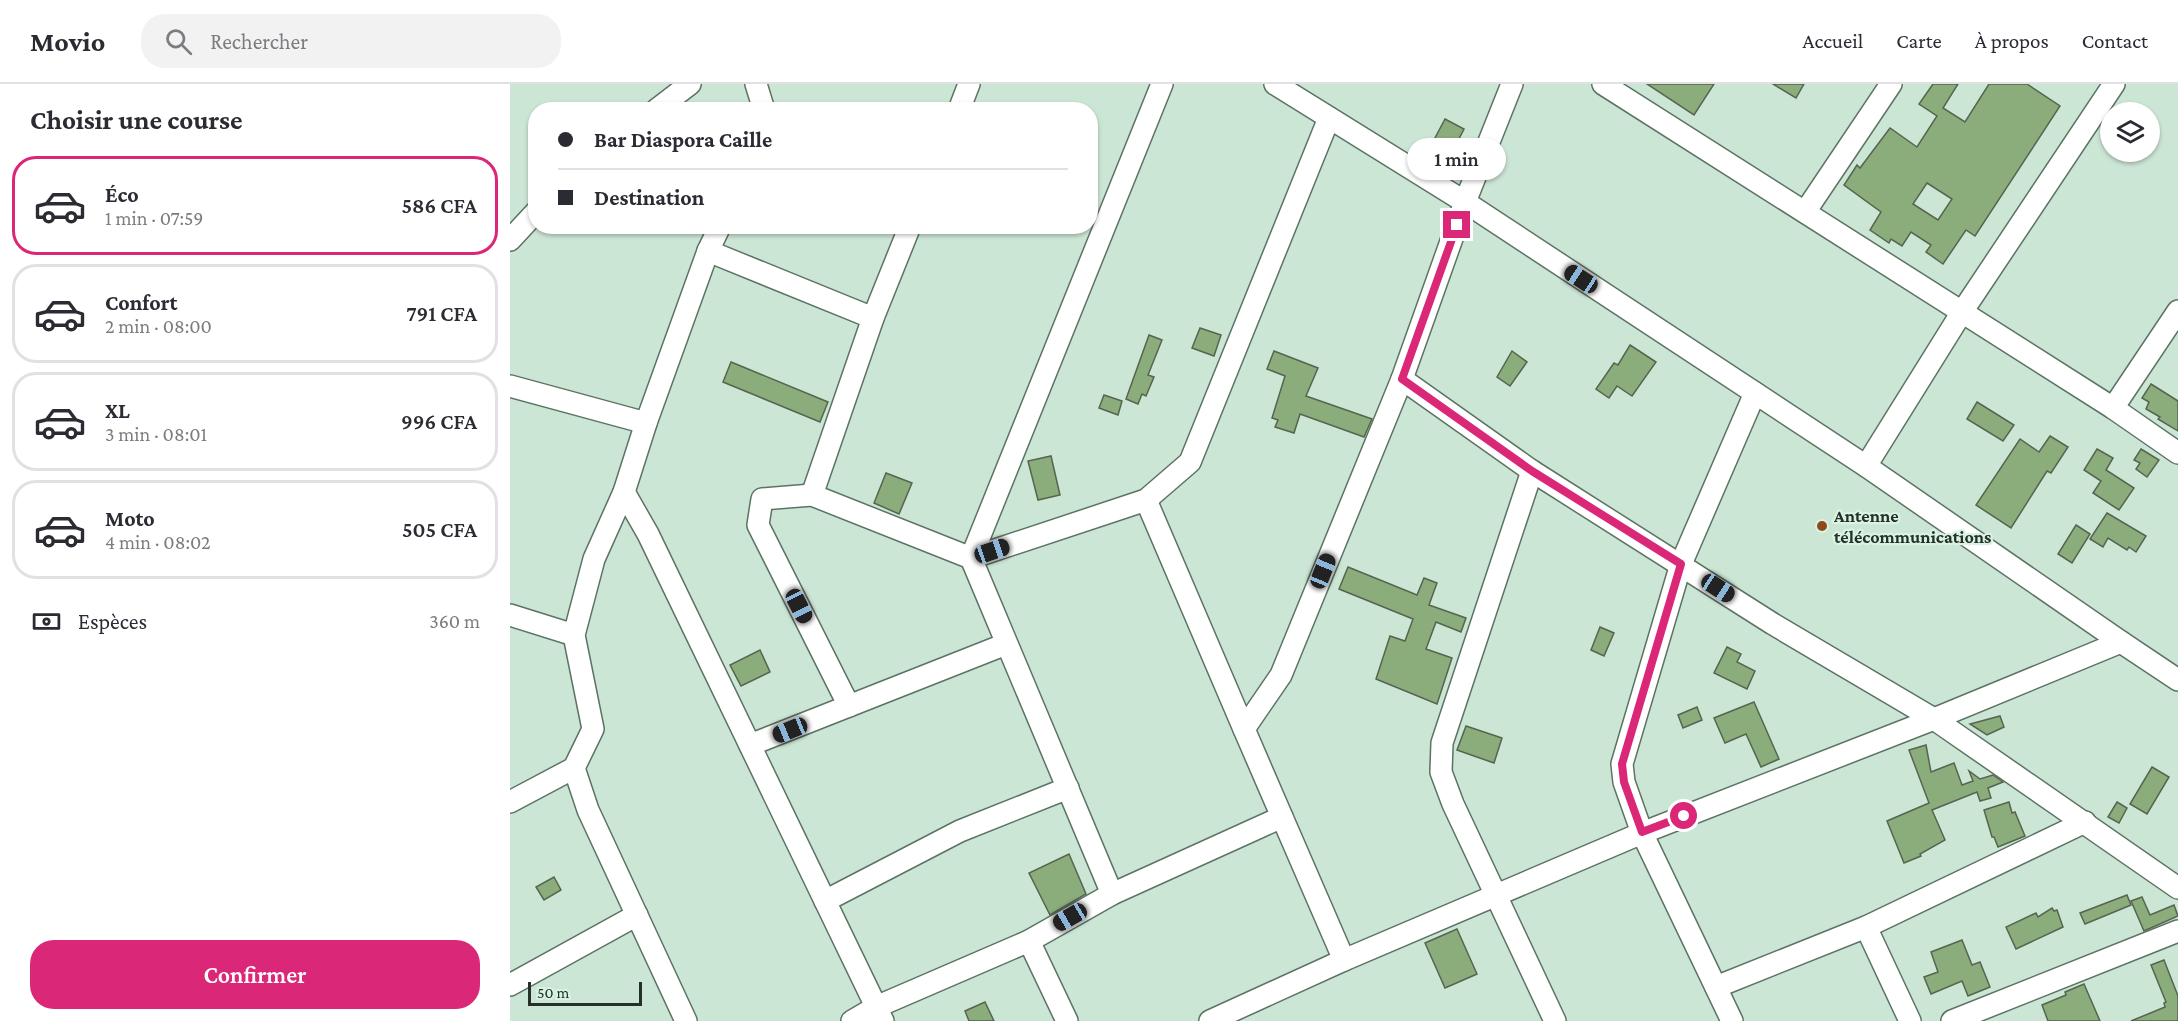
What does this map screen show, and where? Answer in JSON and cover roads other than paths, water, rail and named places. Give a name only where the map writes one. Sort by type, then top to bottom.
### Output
[{"type":"street","points":[[666,102],[690,84]]},
{"type":"street","points":[[756,84],[762,102]]},
{"type":"street","points":[[962,102],[969,84]]},
{"type":"street","points":[[1112,894],[970,558],[1162,84]]},
{"type":"street","points":[[1275,84],[1465,202],[1866,466],[2178,680]]},
{"type":"street","points":[[1244,729],[1281,675],[1402,379],[1465,202],[1512,84]]},
{"type":"street","points":[[1603,84],[2113,408],[2178,453]]},
{"type":"street","points":[[1805,212],[1891,84]]},
{"type":"street","points":[[1866,466],[1962,312],[2114,84]]},
{"type":"street","points":[[849,706],[758,525],[762,500],[812,495],[970,558],[1146,500],[1190,462],[1329,118]]},
{"type":"street","points":[[510,240],[528,221]]},
{"type":"street","points":[[510,802],[574,768],[592,729],[574,635],[594,560],[624,492],[646,423],[716,234]]},
{"type":"street","points":[[812,495],[873,318],[907,234]]},
{"type":"street","points":[[708,251],[873,318]]},
{"type":"street","points":[[2113,408],[2178,311]]},
{"type":"street","points":[[1402,379],[1532,471],[1773,624],[1934,719],[2178,888]]},
{"type":"street","points":[[510,386],[646,423]]},
{"type":"street","points":[[1732,1021],[1642,832],[1624,782],[1622,764],[1681,564],[1755,393]]},
{"type":"street","points":[[1532,471],[1442,743],[1441,772],[1453,804],[1498,895],[1555,1021]]},
{"type":"street","points":[[624,492],[648,534],[880,1014]]},
{"type":"street","points":[[1146,500],[1344,960]]},
{"type":"street","points":[[510,615],[574,635]]},
{"type":"street","points":[[1210,1021],[1344,960],[1642,832],[1934,719],[2121,642]]},
{"type":"street","points":[[750,745],[1006,644]]},
{"type":"street","points":[[574,768],[588,810],[686,1021]]},
{"type":"street","points":[[825,901],[960,831],[1068,788]]},
{"type":"street","points":[[852,1021],[880,1014],[1029,941],[1112,894],[1282,817]]},
{"type":"street","points":[[1716,987],[1866,927],[2085,822]]},
{"type":"street","points":[[510,985],[637,915]]},
{"type":"street","points":[[1866,927],[1910,1021]]},
{"type":"street","points":[[1952,1021],[2178,931]]},
{"type":"street","points":[[1029,941],[1067,1021]]},
{"type":"place","name":"Antenne télécommunications","points":[[1822,526]]}]
